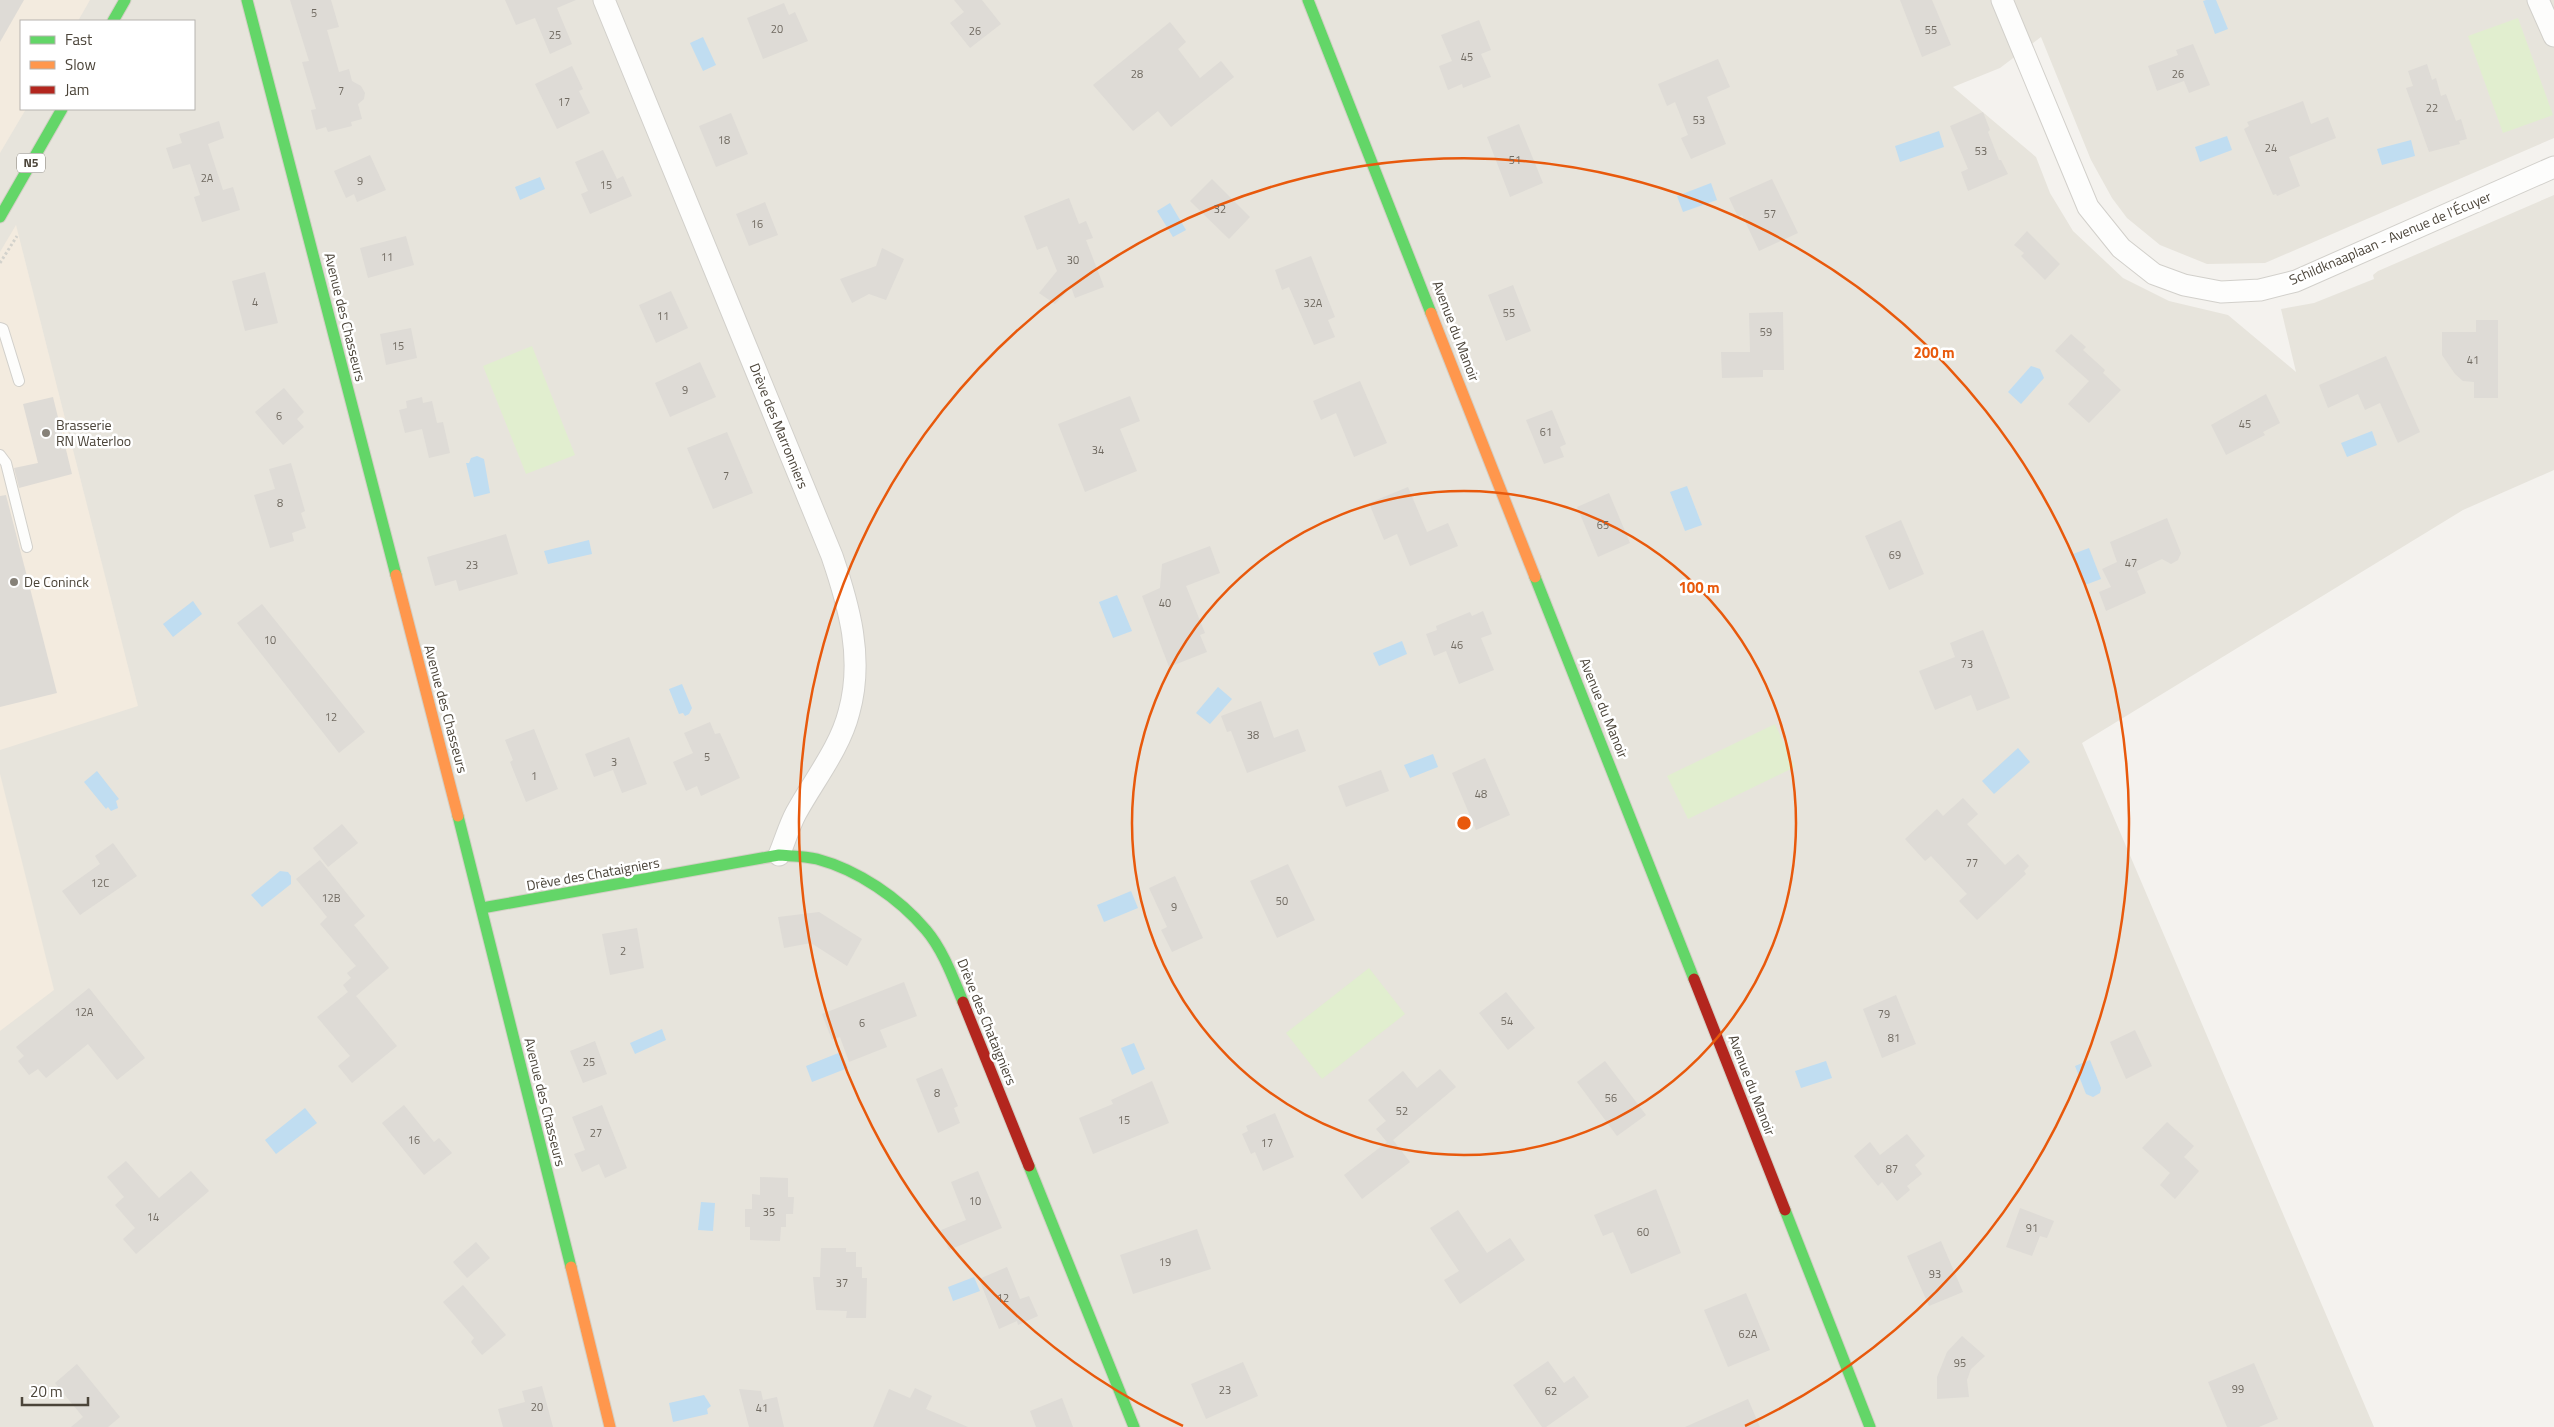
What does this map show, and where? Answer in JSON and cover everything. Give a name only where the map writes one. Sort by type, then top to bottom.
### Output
[{"type":"street","points":[[114,20],[125,0]]},
{"type":"street","name":"Avenue des Chasseurs","points":[[247,0],[482,908],[610,1427]]},
{"type":"street","name":"Drève des Marronniers","points":[[604,0],[832,556],[849,606],[856,661],[850,712],[832,752],[796,814],[779,855]]},
{"type":"street","name":"Avenue du Manoir","points":[[1308,0],[1870,1427]]},
{"type":"street","name":"Schildknaaplaan - Avenue de l'Écuyer","points":[[2002,0],[2088,207],[2121,248],[2154,274],[2184,285],[2221,292],[2260,290],[2296,281],[2554,167]]},
{"type":"street","points":[[2538,0],[2554,36]]},
{"type":"street","name":"N5","points":[[0,215],[61,110]]},
{"type":"street","name":"Drève des Chataigniers","points":[[482,908],[779,855],[817,860],[856,875],[898,902],[927,931],[950,967],[1134,1427]]},
{"type":"lane","points":[[0,328],[3,329],[19,381]]},
{"type":"lane","points":[[0,455],[6,463],[27,546]]},
{"type":"shaded area","points":[[0,0],[2554,0],[2554,138],[2265,263],[2207,264],[2160,245],[2127,218],[2112,198],[2091,160],[2041,37],[2000,68],[1953,87],[2036,157],[2050,193],[2073,231],[2123,278],[2169,301],[2228,315],[2296,372],[2281,309],[2314,303],[2374,279],[2373,275],[2378,271],[2554,195],[2554,470],[2463,510],[2082,743],[2374,1427],[0,1427]]},
{"type":"shaded area","points":[[0,0],[90,0],[79,20],[20,20],[20,110],[25,110],[0,153]]},
{"type":"shaded area","points":[[16,225],[138,706],[0,750],[0,252]]},
{"type":"shaded area","points":[[0,774],[54,990],[0,1031]]},
{"type":"green space","points":[[2518,18],[2553,115],[2503,133],[2468,36]]},
{"type":"green space","points":[[532,346],[575,455],[526,474],[483,366]]},
{"type":"green space","points":[[1775,724],[1795,767],[1688,819],[1667,776]]},
{"type":"green space","points":[[1369,968],[1405,1014],[1322,1079],[1286,1033]]},
{"type":"water","points":[[2216,0],[2228,29],[2215,34],[2203,1]]},
{"type":"water","points":[[703,37],[716,65],[703,71],[690,43]]},
{"type":"water","points":[[1939,131],[1944,147],[1900,162],[1895,146]]},
{"type":"water","points":[[2227,136],[2232,150],[2200,162],[2195,147]]},
{"type":"water","points":[[2411,140],[2415,156],[2382,165],[2377,149]]},
{"type":"water","points":[[540,177],[545,189],[520,200],[515,187]]},
{"type":"water","points":[[1711,183],[1717,200],[1683,212],[1677,196]]},
{"type":"water","points":[[1170,203],[1186,230],[1173,237],[1157,211]]},
{"type":"water","points":[[2031,366],[2040,369],[2044,378],[2021,404],[2008,392]]},
{"type":"water","points":[[2372,431],[2377,445],[2347,457],[2341,443]]},
{"type":"water","points":[[477,456],[484,459],[490,493],[474,497],[466,463],[469,463],[471,458]]},
{"type":"water","points":[[1687,486],[1702,525],[1685,531],[1670,492]]},
{"type":"water","points":[[589,540],[592,554],[548,564],[544,551]]},
{"type":"water","points":[[2089,548],[2101,579],[2085,585],[2073,554]]},
{"type":"water","points":[[1117,595],[1132,631],[1113,638],[1099,602]]},
{"type":"water","points":[[193,601],[202,614],[173,637],[163,624]]},
{"type":"water","points":[[1402,641],[1407,654],[1379,666],[1373,653]]},
{"type":"water","points":[[682,684],[692,708],[689,714],[685,716],[683,713],[679,714],[669,689]]},
{"type":"water","points":[[1218,687],[1232,699],[1210,724],[1196,713]]},
{"type":"water","points":[[2018,748],[2030,762],[1994,794],[1982,781]]},
{"type":"water","points":[[1433,754],[1438,767],[1410,778],[1404,765]]},
{"type":"water","points":[[97,771],[119,799],[116,801],[118,808],[111,811],[108,807],[106,809],[84,782]]},
{"type":"water","points":[[280,871],[288,872],[291,876],[291,884],[262,907],[251,895]]},
{"type":"water","points":[[1131,891],[1138,908],[1104,922],[1097,905]]},
{"type":"water","points":[[662,1029],[666,1040],[635,1054],[630,1043]]},
{"type":"water","points":[[1134,1043],[1145,1069],[1132,1075],[1121,1048]]},
{"type":"water","points":[[841,1052],[848,1068],[812,1082],[806,1066]]},
{"type":"water","points":[[2090,1060],[2101,1088],[2100,1093],[2093,1097],[2086,1094],[2075,1066]]},
{"type":"water","points":[[1826,1061],[1832,1078],[1801,1088],[1795,1071]]},
{"type":"water","points":[[305,1108],[317,1123],[276,1154],[265,1140]]},
{"type":"water","points":[[701,1202],[715,1203],[713,1231],[698,1230]]},
{"type":"water","points":[[974,1277],[980,1291],[953,1301],[948,1287]]},
{"type":"water","points":[[704,1395],[711,1406],[707,1409],[708,1414],[673,1422],[669,1403]]},
{"type":"building","points":[[0,0],[24,0],[0,42]]},
{"type":"building","points":[[290,0],[331,0],[339,27],[327,30],[339,72],[349,69],[352,81],[361,86],[365,93],[364,99],[358,104],[362,119],[351,122],[352,126],[328,132],[326,127],[316,130],[311,110],[316,109],[302,62],[309,61]]},
{"type":"building","points":[[505,0],[576,0],[557,8],[572,44],[550,54],[535,18],[516,25]]},
{"type":"building","points":[[954,0],[982,0],[1001,24],[970,48],[950,23],[964,12]]},
{"type":"building","points":[[1900,0],[1932,0],[1951,45],[1922,57]]},
{"type":"building","points":[[784,3],[789,15],[795,12],[808,41],[763,59],[747,18]]},
{"type":"building","points":[[1479,20],[1491,50],[1481,54],[1491,77],[1463,88],[1462,84],[1448,90],[1439,66],[1452,61],[1441,35]]},
{"type":"building","points":[[1170,22],[1186,42],[1178,49],[1200,78],[1221,61],[1234,77],[1171,127],[1158,111],[1133,131],[1093,85]]},
{"type":"building","points":[[2193,44],[2210,85],[2189,93],[2184,81],[2157,91],[2148,66],[2178,55],[2176,50]]},
{"type":"building","points":[[1718,59],[1730,87],[1707,97],[1726,144],[1691,159],[1681,138],[1688,135],[1675,102],[1667,106],[1658,84]]},
{"type":"building","points":[[2427,64],[2432,80],[2436,78],[2441,96],[2446,94],[2456,121],[2461,119],[2467,139],[2459,141],[2460,144],[2429,152],[2406,88],[2413,86],[2408,71]]},
{"type":"building","points":[[572,66],[583,89],[579,91],[590,113],[557,129],[535,84]]},
{"type":"building","points":[[2303,101],[2311,124],[2328,117],[2336,138],[2289,157],[2300,186],[2277,196],[2276,194],[2273,195],[2244,129],[2249,126],[2247,122]]},
{"type":"building","points":[[1983,112],[1990,130],[1988,132],[1999,160],[2001,160],[2008,174],[1968,191],[1961,172],[1968,169],[1950,126]]},
{"type":"building","points":[[731,113],[748,154],[716,167],[699,126]]},
{"type":"building","points":[[219,121],[224,138],[208,144],[223,190],[233,187],[240,210],[202,222],[194,197],[200,195],[190,164],[173,169],[166,148],[182,143],[179,134]]},
{"type":"building","points":[[1519,124],[1543,183],[1510,197],[1487,137]]},
{"type":"building","points":[[603,150],[617,179],[623,176],[632,196],[590,214],[581,194],[588,191],[575,162]]},
{"type":"building","points":[[370,155],[386,190],[357,202],[354,194],[346,198],[334,171]]},
{"type":"building","points":[[1212,179],[1250,217],[1229,239],[1190,201]]},
{"type":"building","points":[[1772,179],[1798,233],[1759,251],[1742,215],[1738,217],[1729,198]]},
{"type":"building","points":[[1069,198],[1079,224],[1086,221],[1093,238],[1086,240],[1104,287],[1075,298],[1071,287],[1055,304],[1039,293],[1057,271],[1047,246],[1037,250],[1024,216]]},
{"type":"building","points":[[765,202],[778,235],[749,246],[736,214]]},
{"type":"building","points":[[2027,231],[2060,264],[2045,280],[2021,256],[2024,253],[2014,245]]},
{"type":"building","points":[[406,236],[414,265],[368,278],[360,248]]},
{"type":"building","points":[[882,248],[904,259],[886,300],[869,294],[852,303],[840,279],[876,266]]},
{"type":"building","points":[[1311,256],[1335,317],[1328,320],[1335,337],[1314,345],[1289,287],[1282,290],[1275,270]]},
{"type":"building","points":[[265,272],[278,323],[245,331],[232,281]]},
{"type":"building","points":[[1513,285],[1531,331],[1506,341],[1488,295]]},
{"type":"building","points":[[671,291],[688,328],[656,343],[639,305]]},
{"type":"building","points":[[1783,312],[1784,370],[1763,370],[1763,377],[1722,378],[1721,352],[1750,352],[1749,313]]},
{"type":"building","points":[[2476,320],[2498,320],[2498,398],[2474,398],[2474,382],[2463,381],[2455,374],[2442,355],[2442,332],[2476,332]]},
{"type":"building","points":[[411,328],[417,358],[386,365],[380,334]]},
{"type":"building","points":[[2071,334],[2086,347],[2083,350],[2105,370],[2103,373],[2121,390],[2089,423],[2068,404],[2089,381],[2055,351]]},
{"type":"building","points":[[2386,356],[2420,432],[2398,443],[2380,403],[2365,410],[2358,394],[2328,408],[2319,385]]},
{"type":"building","points":[[700,362],[716,397],[670,417],[655,383]]},
{"type":"building","points":[[1360,381],[1387,443],[1354,457],[1336,413],[1321,420],[1313,401]]},
{"type":"building","points":[[284,388],[304,412],[297,419],[304,427],[283,445],[255,412]]},
{"type":"building","points":[[2266,394],[2280,423],[2263,432],[2265,435],[2226,455],[2211,425]]},
{"type":"building","points":[[1130,396],[1140,421],[1120,429],[1137,471],[1085,492],[1058,424]]},
{"type":"building","name":"Brasserie RN Waterloo","points":[[53,397],[72,474],[19,488],[14,468],[38,463],[23,404]]},
{"type":"building","points":[[422,397],[423,403],[432,401],[437,423],[443,422],[450,453],[429,458],[422,429],[405,433],[399,410],[407,408],[406,401]]},
{"type":"building","points":[[1552,410],[1566,444],[1560,447],[1564,457],[1544,464],[1526,420]]},
{"type":"building","points":[[727,432],[753,493],[713,509],[687,448]]},
{"type":"building","points":[[291,463],[305,511],[301,513],[306,528],[292,533],[294,541],[270,548],[254,495],[275,489],[269,469]]},
{"type":"building","points":[[1408,487],[1427,532],[1448,523],[1458,546],[1410,566],[1397,534],[1384,540],[1369,503]]},
{"type":"building","points":[[1609,493],[1630,543],[1598,557],[1577,507]]},
{"type":"building","name":"De Coninck","points":[[6,495],[57,693],[0,707],[0,496]]},
{"type":"building","points":[[2167,518],[2181,553],[2178,560],[2171,564],[2162,559],[2137,571],[2146,593],[2106,611],[2099,592],[2111,587],[2102,569],[2117,562],[2110,542]]},
{"type":"building","points":[[1901,520],[1924,574],[1889,590],[1865,536]]},
{"type":"building","points":[[506,534],[518,574],[459,591],[456,580],[435,586],[427,557]]},
{"type":"building","points":[[1210,546],[1220,573],[1186,586],[1205,633],[1200,635],[1207,652],[1169,667],[1142,596],[1160,588],[1162,564]]},
{"type":"building","points":[[262,604],[365,732],[339,753],[237,623]]},
{"type":"building","points":[[1483,611],[1492,634],[1481,638],[1494,670],[1459,684],[1446,651],[1434,656],[1426,634],[1437,630],[1436,626],[1470,612],[1472,616]]},
{"type":"building","points":[[1983,630],[2010,698],[1977,711],[1971,695],[1935,710],[1919,671],[1955,657],[1950,643]]},
{"type":"building","points":[[1261,701],[1274,738],[1298,729],[1306,751],[1247,773],[1231,731],[1227,732],[1221,716]]},
{"type":"building","points":[[710,722],[715,734],[720,733],[740,778],[701,796],[697,786],[686,791],[673,762],[693,753],[684,733]]},
{"type":"building","points":[[534,729],[558,789],[526,802],[510,762],[513,760],[505,740]]},
{"type":"building","points":[[629,737],[647,784],[622,793],[613,770],[594,777],[585,754]]},
{"type":"building","points":[[1485,758],[1510,815],[1476,830],[1452,773]]},
{"type":"building","points":[[1381,770],[1389,791],[1346,807],[1338,786]]},
{"type":"building","points":[[1963,798],[1978,814],[1967,824],[2005,865],[2018,854],[2029,866],[2024,871],[2026,874],[1977,920],[1959,901],[1967,894],[1931,856],[1925,861],[1905,839],[1937,809],[1943,816]]},
{"type":"building","points":[[342,824],[358,843],[328,867],[313,848]]},
{"type":"building","points":[[113,843],[137,876],[80,915],[62,891],[100,864],[95,856]]},
{"type":"building","points":[[320,860],[365,916],[354,925],[389,968],[356,996],[397,1046],[352,1083],[338,1066],[350,1056],[317,1017],[348,992],[343,985],[351,978],[347,973],[356,966],[320,924],[327,917],[296,879]]},
{"type":"building","points":[[1288,864],[1315,920],[1277,938],[1250,881]]},
{"type":"building","points":[[1175,876],[1203,938],[1172,952],[1161,930],[1167,927],[1149,888]]},
{"type":"building","points":[[819,912],[862,939],[847,966],[811,943],[784,948],[778,917]]},
{"type":"building","points":[[637,928],[644,968],[610,975],[602,934]]},
{"type":"building","points":[[904,982],[917,1016],[880,1030],[887,1047],[849,1062],[840,1037],[832,1040],[822,1014]]},
{"type":"building","points":[[89,988],[145,1058],[117,1080],[88,1044],[46,1078],[38,1069],[29,1075],[18,1061],[24,1056],[16,1047]]},
{"type":"building","points":[[1506,992],[1535,1028],[1508,1050],[1479,1013]]},
{"type":"building","points":[[1896,995],[1916,1044],[1882,1058],[1863,1009]]},
{"type":"building","points":[[2135,1030],[2152,1066],[2126,1079],[2110,1042]]},
{"type":"building","points":[[595,1041],[607,1074],[583,1083],[570,1051]]},
{"type":"building","points":[[1605,1061],[1646,1115],[1617,1136],[1577,1082]]},
{"type":"building","points":[[942,1068],[958,1106],[954,1108],[960,1123],[938,1133],[916,1079]]},
{"type":"building","points":[[1440,1069],[1456,1087],[1393,1140],[1410,1162],[1362,1199],[1344,1175],[1387,1142],[1376,1129],[1386,1121],[1368,1100],[1403,1071],[1417,1088]]},
{"type":"building","points":[[1152,1081],[1169,1123],[1093,1154],[1079,1118],[1113,1104],[1111,1100]]},
{"type":"building","points":[[404,1105],[434,1142],[439,1138],[452,1153],[424,1175],[382,1123]]},
{"type":"building","points":[[602,1105],[627,1168],[605,1178],[599,1164],[582,1172],[574,1154],[585,1150],[572,1117]]},
{"type":"building","points":[[1275,1113],[1294,1157],[1263,1171],[1255,1152],[1251,1154],[1242,1134],[1248,1131],[1246,1126]]},
{"type":"building","points":[[2167,1122],[2194,1146],[2184,1157],[2199,1171],[2175,1199],[2160,1185],[2170,1173],[2142,1148]]},
{"type":"building","points":[[1907,1134],[1925,1156],[1915,1165],[1922,1174],[1907,1186],[1910,1190],[1897,1201],[1882,1182],[1878,1186],[1854,1156],[1870,1142],[1880,1155]]},
{"type":"building","points":[[126,1161],[159,1198],[191,1171],[209,1191],[136,1254],[123,1239],[135,1228],[115,1205],[124,1197],[107,1177]]},
{"type":"building","points":[[978,1171],[1002,1228],[949,1250],[941,1230],[966,1220],[951,1182]]},
{"type":"building","points":[[760,1177],[788,1178],[788,1197],[794,1197],[793,1214],[786,1214],[786,1227],[781,1227],[780,1241],[750,1240],[750,1227],[745,1227],[745,1209],[752,1209],[752,1194],[760,1195]]},
{"type":"building","points":[[1656,1189],[1681,1253],[1631,1274],[1613,1232],[1603,1236],[1594,1215]]},
{"type":"building","points":[[2020,1208],[2054,1221],[2047,1238],[2040,1236],[2032,1256],[2006,1247]]},
{"type":"building","points":[[1458,1210],[1487,1253],[1510,1238],[1525,1260],[1460,1304],[1444,1280],[1459,1271],[1430,1228]]},
{"type":"building","points":[[1197,1229],[1211,1269],[1133,1294],[1120,1255]]},
{"type":"building","points":[[1941,1241],[1963,1292],[1929,1306],[1907,1256]]},
{"type":"building","points":[[476,1242],[490,1258],[467,1278],[453,1262]]},
{"type":"building","points":[[821,1248],[846,1248],[846,1252],[856,1252],[856,1267],[862,1267],[862,1278],[867,1278],[866,1318],[846,1318],[847,1311],[816,1310],[813,1277],[820,1277]]},
{"type":"building","points":[[1007,1267],[1020,1299],[1029,1296],[1038,1316],[1018,1325],[1017,1321],[999,1329],[979,1279]]},
{"type":"building","points":[[463,1285],[506,1335],[482,1355],[471,1342],[474,1338],[443,1302]]},
{"type":"building","points":[[1746,1293],[1770,1350],[1728,1367],[1704,1310]]},
{"type":"building","points":[[1962,1336],[1985,1356],[1971,1369],[1967,1380],[1969,1397],[1937,1399],[1937,1377],[1947,1352]]},
{"type":"building","points":[[1548,1361],[1564,1383],[1574,1376],[1589,1397],[1546,1427],[1542,1427],[1513,1385]]},
{"type":"building","points":[[1243,1362],[1258,1396],[1206,1419],[1191,1384]]},
{"type":"building","points":[[2254,1363],[2278,1419],[2259,1427],[2227,1427],[2208,1382]]},
{"type":"building","points":[[77,1364],[120,1417],[108,1427],[71,1427],[83,1417],[55,1383]]},
{"type":"building","points":[[542,1386],[553,1427],[503,1427],[498,1409],[525,1402],[522,1391]]},
{"type":"building","points":[[915,1388],[932,1396],[926,1409],[968,1427],[873,1427],[889,1389],[910,1398]]},
{"type":"building","points":[[739,1389],[761,1391],[763,1400],[777,1397],[784,1427],[749,1427]]},
{"type":"building","points":[[1062,1398],[1073,1427],[1036,1427],[1030,1411]]},
{"type":"building","points":[[1748,1399],[1760,1427],[1685,1427]]},
{"type":"traffic: fast","points":[[114,20],[125,0]]},
{"type":"traffic: fast","points":[[247,0],[396,575]]},
{"type":"traffic: fast","points":[[1308,0],[1431,313]]},
{"type":"traffic: fast","points":[[0,217],[61,110]]},
{"type":"traffic: fast","points":[[1535,577],[1694,979]]},
{"type":"traffic: fast","points":[[458,816],[571,1267]]},
{"type":"traffic: fast","points":[[482,908],[779,855],[812,858],[848,870],[862,878],[890,896],[915,918],[938,946],[963,1002]]},
{"type":"traffic: fast","points":[[1029,1166],[1134,1427]]},
{"type":"traffic: fast","points":[[1785,1210],[1870,1427]]},
{"type":"traffic: slow","points":[[1431,313],[1535,577]]},
{"type":"traffic: slow","points":[[396,575],[458,816]]},
{"type":"traffic: slow","points":[[571,1267],[610,1427]]},
{"type":"traffic: jam","points":[[1694,979],[1785,1210]]},
{"type":"traffic: jam","points":[[963,1002],[1029,1166]]},
{"type":"place","name":"Brasserie RN Waterloo","points":[[46,433]]},
{"type":"place","name":"De Coninck","points":[[14,582]]}]
